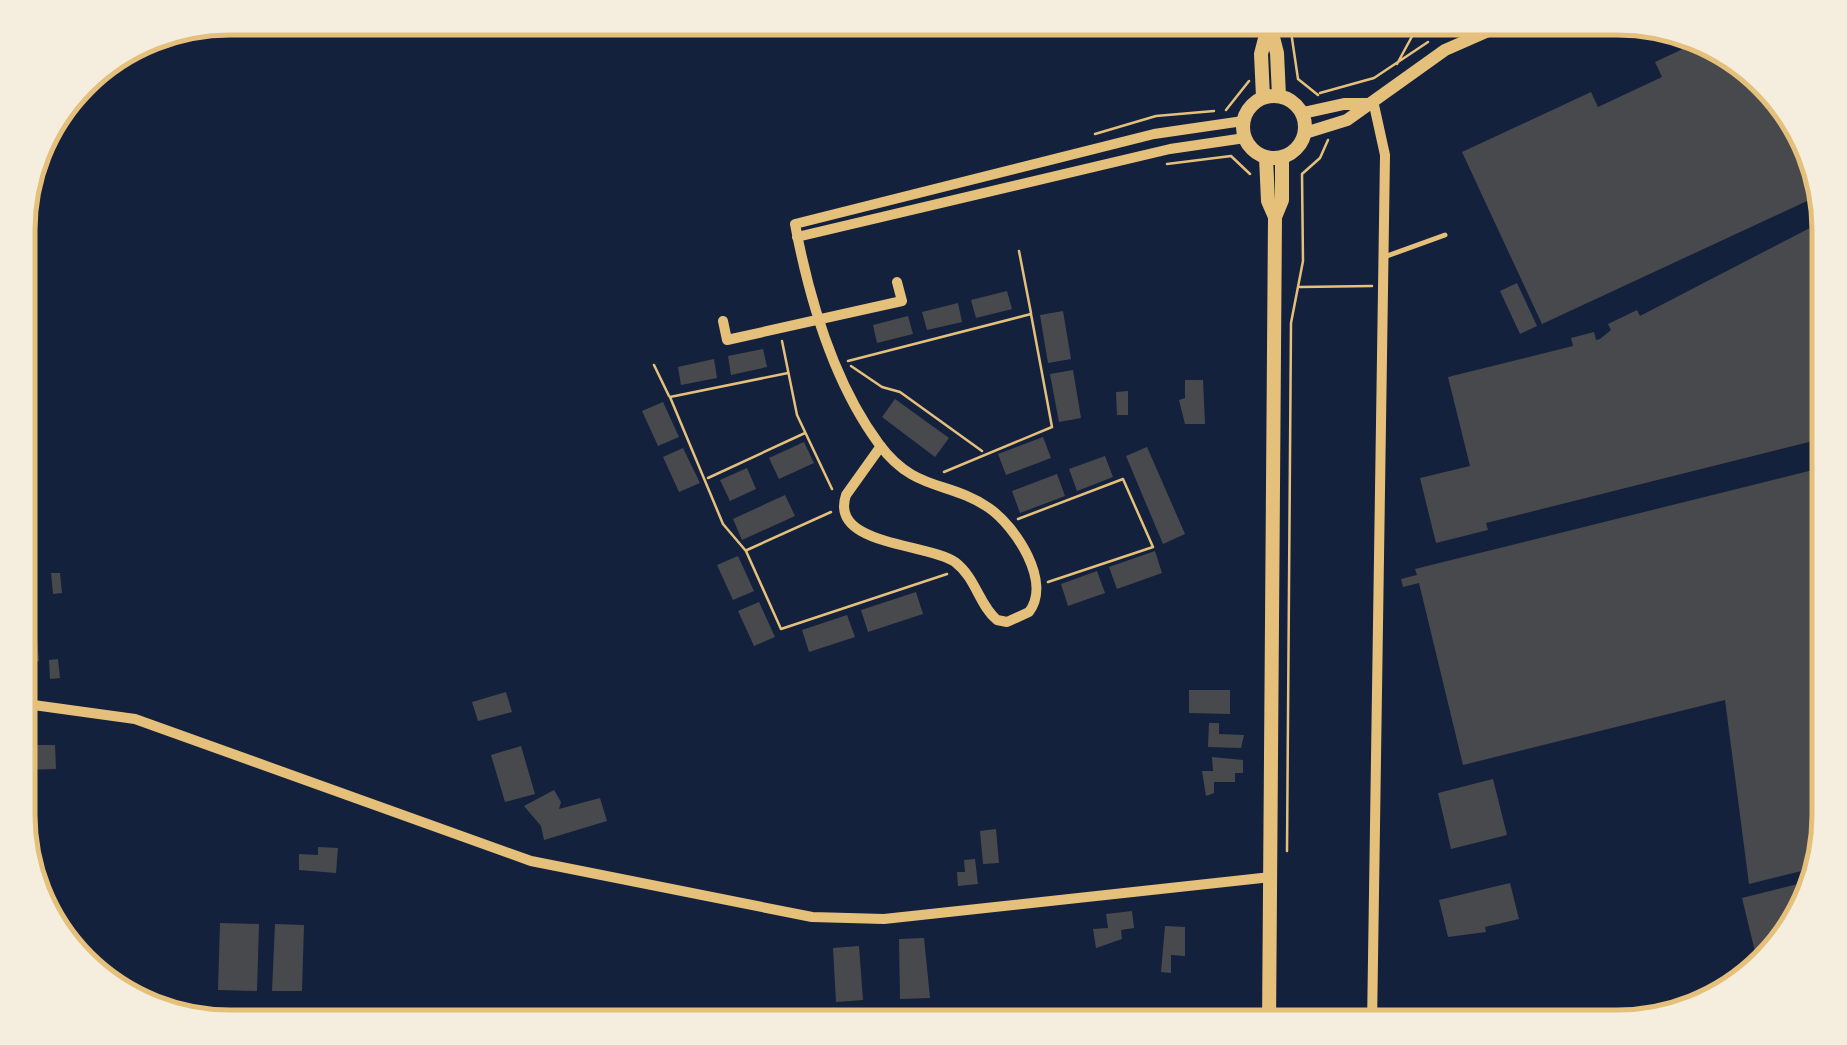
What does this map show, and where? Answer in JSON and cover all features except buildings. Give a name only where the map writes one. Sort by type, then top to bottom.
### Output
[{"type":"main road","points":[[1271,96],[1277,53],[1272,35]]},
{"type":"main road","points":[[1271,96],[1303,113],[1306,133],[1298,148],[1282,158],[1266,158],[1245,138],[1243,121],[1250,106],[1271,96]]},
{"type":"main road","points":[[1266,158],[1268,201],[1275,217]]},
{"type":"main road","points":[[1269,1010],[1275,217],[1282,200],[1282,158]]},
{"type":"street","points":[[1306,133],[1374,104],[1445,50],[1479,35]]},
{"type":"street","points":[[1303,113],[1374,104]]},
{"type":"street","points":[[1372,1010],[1385,140],[1374,104]]},
{"type":"street","points":[[796,231],[1154,134],[1243,121]]},
{"type":"street","points":[[796,231],[1170,149],[1245,138]]},
{"type":"street","points":[[796,231],[820,320],[880,446],[920,481],[988,507],[1006,524],[1037,586],[1036,604],[1029,612],[1007,622],[992,616],[962,569],[930,550],[864,533],[849,522],[844,504],[880,446]]},
{"type":"street","points":[[723,321],[727,340],[780,329],[902,301],[897,282]]},
{"type":"street","points":[[35,705],[134,719],[531,861],[812,917],[884,919],[1272,877]]},
{"type":"lane","points":[[1384,257],[1445,235]]},
{"type":"path","points":[[1291,35],[1298,78],[1326,108]]},
{"type":"path","points":[[1317,94],[1363,82],[1397,65],[1413,35]]},
{"type":"path","points":[[1286,860],[1291,329],[1304,238],[1302,174],[1324,150],[1329,124]]},
{"type":"path","points":[[920,481],[1052,427],[1019,252]]},
{"type":"path","points":[[1298,287],[1383,286]]},
{"type":"path","points":[[841,362],[1031,314]]},
{"type":"path","points":[[746,551],[844,504],[835,494],[805,433],[780,329]]},
{"type":"path","points":[[841,362],[882,387],[900,392],[983,452]]},
{"type":"path","points":[[654,364],[707,478],[723,524],[746,551],[782,628],[962,569]]},
{"type":"path","points":[[670,398],[788,374]]},
{"type":"path","points":[[707,478],[805,433]]},
{"type":"path","points":[[1006,524],[1123,479],[1153,546],[1037,586]]}]
